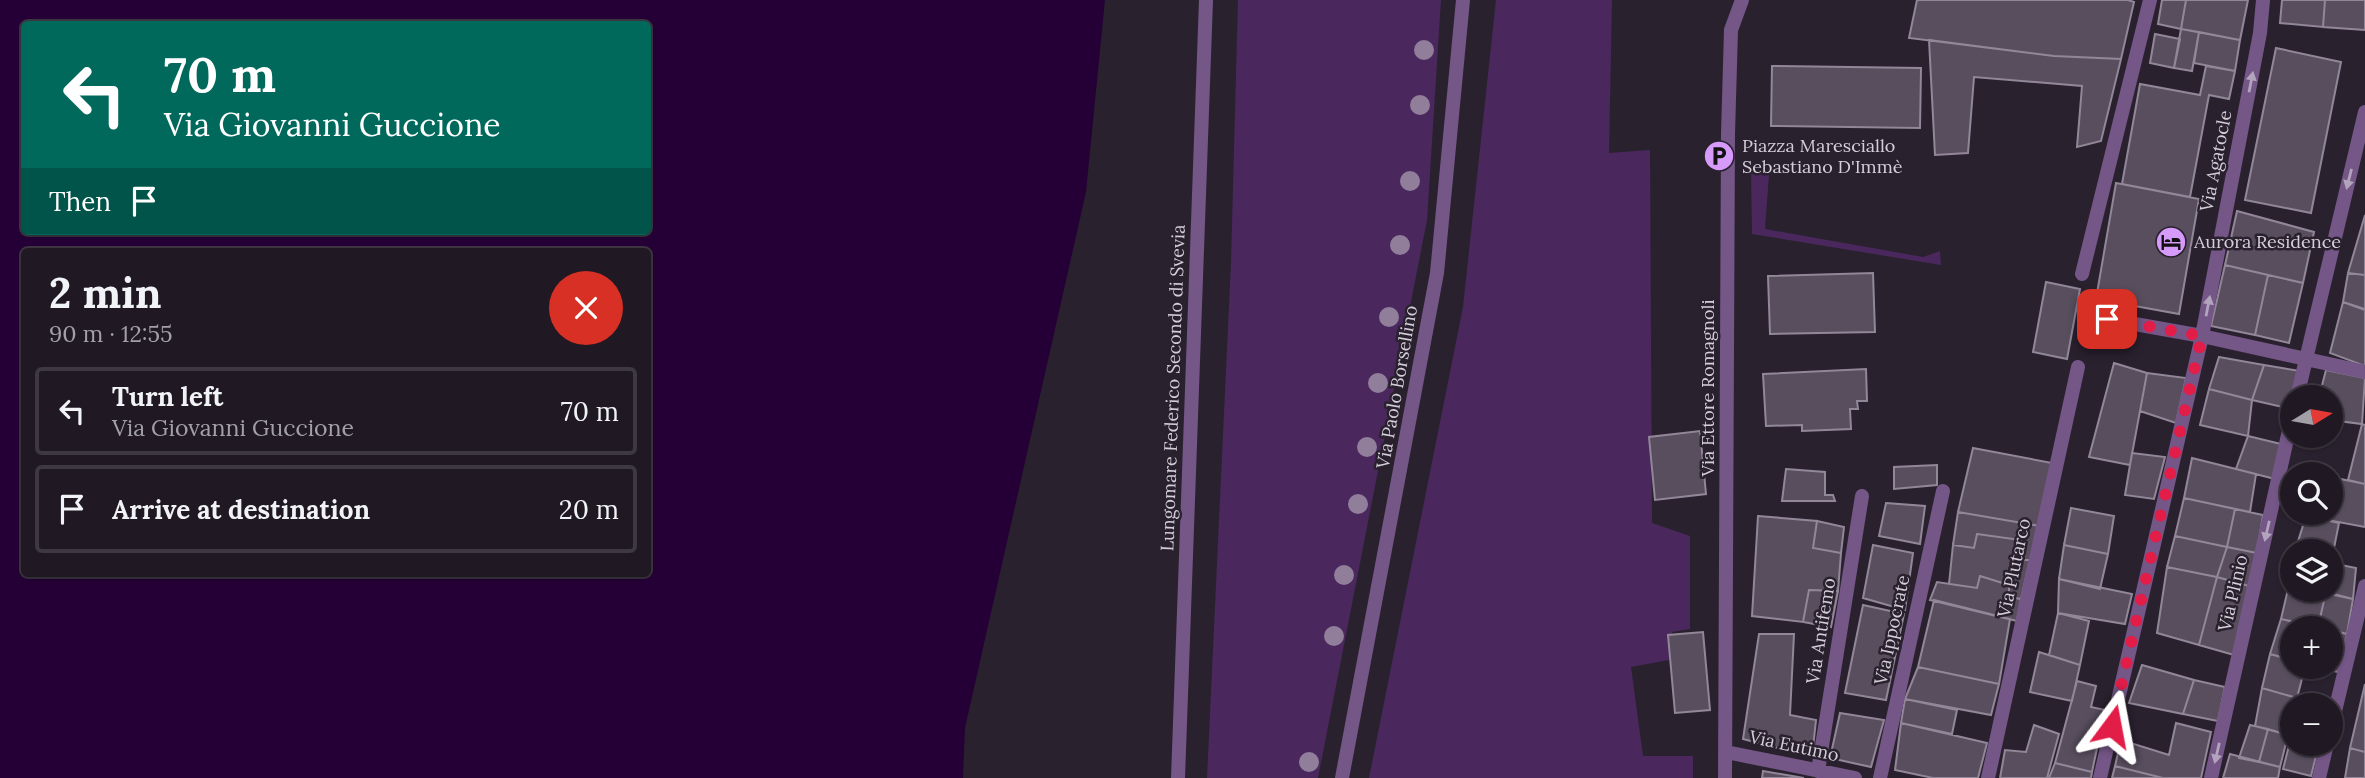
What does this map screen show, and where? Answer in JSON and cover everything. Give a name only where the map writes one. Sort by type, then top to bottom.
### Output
[{"type":"street","name":"Lungomare Federico Secondo di Svevia","points":[[1178,778],[1206,0]]},
{"type":"street","name":"Via Paolo Borsellino","points":[[1342,778],[1437,273],[1463,0]]},
{"type":"street","name":"Via Ettore Romagnoli","points":[[1725,778],[1728,134],[1731,30],[1742,0]]},
{"type":"street","points":[[2082,274],[2150,0]]},
{"type":"street","name":"Via Agatocle","points":[[2100,778],[2202,336],[2260,33],[2263,0]]},
{"type":"street","points":[[2300,385],[2365,112]]},
{"type":"street","points":[[2107,319],[2202,336],[2365,372]]},
{"type":"street","name":"Via Plutarco","points":[[1987,778],[2078,367]]},
{"type":"street","name":"Via Plinio","points":[[2211,778],[2285,448]]},
{"type":"street","name":"Via Ippocrate","points":[[1880,778],[1942,491]]},
{"type":"street","name":"Via Antifemo","points":[[1818,771],[1862,496]]},
{"type":"street","points":[[2339,693],[2365,586]]},
{"type":"street","name":"Via Eutimo","points":[[1726,752],[1855,778]]},
{"type":"street","points":[[2319,778],[2324,756]]},
{"type":"shaded area","points":[[0,0],[1105,0],[1086,192],[965,728],[963,778],[0,778]]},
{"type":"shaded area","points":[[1238,0],[1441,0],[1427,220],[1318,778],[1207,778],[1231,263]]},
{"type":"shaded area","points":[[1496,0],[1612,0],[1609,153],[1650,150],[1652,523],[1690,536],[1690,629],[1672,632],[1674,659],[1631,667],[1643,756],[1693,756],[1693,778],[1369,778],[1463,307]]},
{"type":"shaded area","points":[[1751,172],[1769,175],[1765,229],[1923,257],[1940,251],[1941,265],[1752,234]]},
{"type":"building","points":[[1917,0],[2134,2],[2121,59],[2054,56],[1909,38]]},
{"type":"building","points":[[2162,0],[2186,0],[2181,29],[2158,24]]},
{"type":"building","points":[[2186,0],[2248,0],[2240,40],[2181,29]]},
{"type":"building","points":[[2282,0],[2325,0],[2323,27],[2280,23]]},
{"type":"building","points":[[2325,0],[2365,0],[2365,30],[2323,27]]},
{"type":"building","points":[[2181,29],[2199,32],[2192,71],[2174,68]]},
{"type":"building","points":[[2199,32],[2240,40],[2235,71],[2194,63]]},
{"type":"building","points":[[2155,34],[2180,39],[2174,68],[2150,63]]},
{"type":"building","points":[[1929,40],[2054,56],[2121,59],[2101,141],[2077,147],[2082,86],[1974,77],[1968,153],[1935,155]]},
{"type":"building","points":[[2276,48],[2341,62],[2311,213],[2245,200]]},
{"type":"building","points":[[1772,66],[1921,68],[1920,128],[1771,126]]},
{"type":"building","points":[[2206,66],[2235,71],[2229,99],[2209,95],[2190,197],[2122,184],[2140,84],[2200,95]]},
{"type":"building","points":[[2116,183],[2199,199],[2179,314],[2096,299]]},
{"type":"building","points":[[2237,211],[2314,232],[2303,283],[2225,265]]},
{"type":"building","points":[[2365,215],[2365,275],[2348,273]]},
{"type":"building","points":[[2225,265],[2268,275],[2255,335],[2211,326]]},
{"type":"building","points":[[1873,273],[1875,332],[1770,334],[1768,276]]},
{"type":"building","points":[[2348,273],[2365,275],[2365,309],[2343,302]]},
{"type":"building","points":[[2268,275],[2303,283],[2289,343],[2255,335]]},
{"type":"building","points":[[2046,282],[2080,289],[2067,359],[2033,352]]},
{"type":"building","points":[[2343,302],[2365,310],[2365,366],[2330,353]]},
{"type":"building","points":[[2219,357],[2264,365],[2252,400],[2209,389]]},
{"type":"building","points":[[2114,363],[2147,373],[2130,465],[2089,457]]},
{"type":"building","points":[[2264,365],[2300,371],[2297,385],[2280,385],[2280,406],[2252,400]]},
{"type":"building","points":[[1866,369],[1867,401],[1857,401],[1858,409],[1850,409],[1851,429],[1802,431],[1802,425],[1766,426],[1763,374]]},
{"type":"building","points":[[2326,370],[2365,378],[2362,424],[2343,422],[2343,385],[2322,385]]},
{"type":"building","points":[[2147,373],[2186,378],[2176,423],[2140,411]]},
{"type":"building","points":[[2209,389],[2252,400],[2248,436],[2200,425]]},
{"type":"building","points":[[2362,424],[2365,425],[2365,484],[2348,480]]},
{"type":"building","points":[[1700,431],[1706,494],[1655,500],[1649,437]]},
{"type":"building","points":[[2248,436],[2280,444],[2280,448],[2284,448],[2275,479],[2236,469]]},
{"type":"building","points":[[1973,448],[2052,463],[2040,526],[1958,512]]},
{"type":"building","points":[[2132,453],[2165,457],[2154,499],[2125,495]]},
{"type":"building","points":[[2192,458],[2256,474],[2250,512],[2184,498]]},
{"type":"building","points":[[1937,465],[1937,485],[1894,489],[1894,467]]},
{"type":"building","points":[[1786,469],[1825,472],[1825,495],[1833,495],[1835,501],[1782,501]]},
{"type":"building","points":[[2343,479],[2365,484],[2365,527],[2343,523]]},
{"type":"building","points":[[2184,498],[2235,509],[2227,547],[2175,536]]},
{"type":"building","points":[[1886,503],[1925,506],[1920,544],[1879,536]]},
{"type":"building","points":[[2071,508],[2114,516],[2108,554],[2064,545]]},
{"type":"building","points":[[2235,509],[2263,515],[2257,553],[2227,547]]},
{"type":"building","points":[[1958,512],[2040,526],[2030,560],[2021,560],[2021,540],[1977,534],[1974,548],[1953,545]]},
{"type":"building","points":[[1758,516],[1817,521],[1813,548],[1841,553],[1838,591],[1809,590],[1803,622],[1752,616]]},
{"type":"building","points":[[1817,521],[1844,527],[1841,553],[1813,548]]},
{"type":"building","points":[[2303,525],[2339,525],[2336,539],[2299,539]]},
{"type":"building","points":[[1977,534],[2021,540],[2021,560],[2030,560],[2021,599],[2009,597],[2009,585],[1980,576],[1977,588],[1949,584],[1953,545],[1974,548]]},
{"type":"building","points":[[2175,536],[2227,547],[2217,577],[2167,567]]},
{"type":"building","points":[[1873,545],[1913,553],[1905,610],[1863,598]]},
{"type":"building","points":[[2064,545],[2108,554],[2100,589],[2059,579]]},
{"type":"building","points":[[2227,547],[2257,553],[2249,586],[2217,577]]},
{"type":"building","points":[[2343,565],[2356,568],[2353,599],[2343,597]]},
{"type":"building","points":[[2167,567],[2217,577],[2199,645],[2157,633]]},
{"type":"building","points":[[1980,576],[2009,585],[2009,597],[2021,599],[2017,621],[1930,600],[1937,582],[1977,588]]},
{"type":"building","points":[[2217,577],[2249,586],[2234,655],[2199,645]]},
{"type":"building","points":[[2059,579],[2132,594],[2125,624],[2058,613]]},
{"type":"building","points":[[1809,590],[1838,591],[1831,627],[1803,622]]},
{"type":"building","points":[[2343,596],[2353,599],[2347,634],[2343,633],[2343,616],[2321,616],[2324,602],[2343,602]]},
{"type":"building","points":[[1934,600],[2010,619],[1999,684],[1918,667]]},
{"type":"building","points":[[2285,602],[2324,602],[2321,616],[2282,616]]},
{"type":"building","points":[[1863,605],[1904,614],[1886,700],[1845,693]]},
{"type":"building","points":[[2058,613],[2089,621],[2080,665],[2049,655]]},
{"type":"building","points":[[2280,622],[2280,657],[2270,654]]},
{"type":"building","points":[[1703,632],[1710,710],[1675,713],[1668,635]]},
{"type":"building","points":[[2343,633],[2347,634],[2343,651]]},
{"type":"building","points":[[1759,634],[1794,634],[1790,715],[1816,720],[1812,757],[1743,739]]},
{"type":"building","points":[[2039,652],[2080,665],[2072,701],[2030,692]]},
{"type":"building","points":[[2270,654],[2280,657],[2280,679],[2302,679],[2298,693],[2280,693],[2262,688]]},
{"type":"building","points":[[2142,665],[2194,680],[2183,714],[2129,703]]},
{"type":"building","points":[[1918,667],[1999,684],[1991,715],[1905,699]]},
{"type":"building","points":[[2194,680],[2225,687],[2218,721],[2183,714]]},
{"type":"building","points":[[2077,681],[2096,686],[2091,707],[2105,710],[2092,772],[2055,763]]},
{"type":"building","points":[[2365,684],[2365,752],[2350,748]]},
{"type":"building","points":[[2262,688],[2280,693],[2280,733],[2255,726]]},
{"type":"building","points":[[1905,699],[1957,710],[1952,734],[1901,723]]},
{"type":"building","points":[[1840,713],[1884,720],[1871,767],[1830,758]]},
{"type":"building","points":[[1901,723],[1987,743],[1978,778],[1933,778],[1895,770]]},
{"type":"building","points":[[2176,723],[2211,732],[2201,778],[2163,778],[2115,766],[2121,740],[2169,755]]},
{"type":"building","points":[[2034,725],[2059,734],[2047,778],[2000,778],[2005,750],[2026,752]]},
{"type":"building","points":[[2250,725],[2268,729],[2259,762],[2239,758]]},
{"type":"building","points":[[2268,729],[2280,733],[2280,756],[2283,756],[2280,767],[2259,762]]},
{"type":"building","points":[[2350,748],[2365,752],[2365,778],[2345,778]]},
{"type":"building","points":[[2230,754],[2280,767],[2278,778],[2223,778]]},
{"type":"building","points":[[2286,756],[2316,756],[2311,776],[2283,769]]},
{"type":"building","points":[[2055,763],[2092,772],[2091,778],[2049,778]]},
{"type":"building","points":[[2115,766],[2163,778],[2112,778]]},
{"type":"building","points":[[1763,771],[1804,778],[1762,778]]},
{"type":"place","name":"Piazza Maresciallo Sebastiano D'Immè","points":[[1719,156]]},
{"type":"place","name":"Aurora Residence","points":[[2171,242]]},
{"type":"route","points":[[2107,319],[2202,336],[2112,726]]}]
